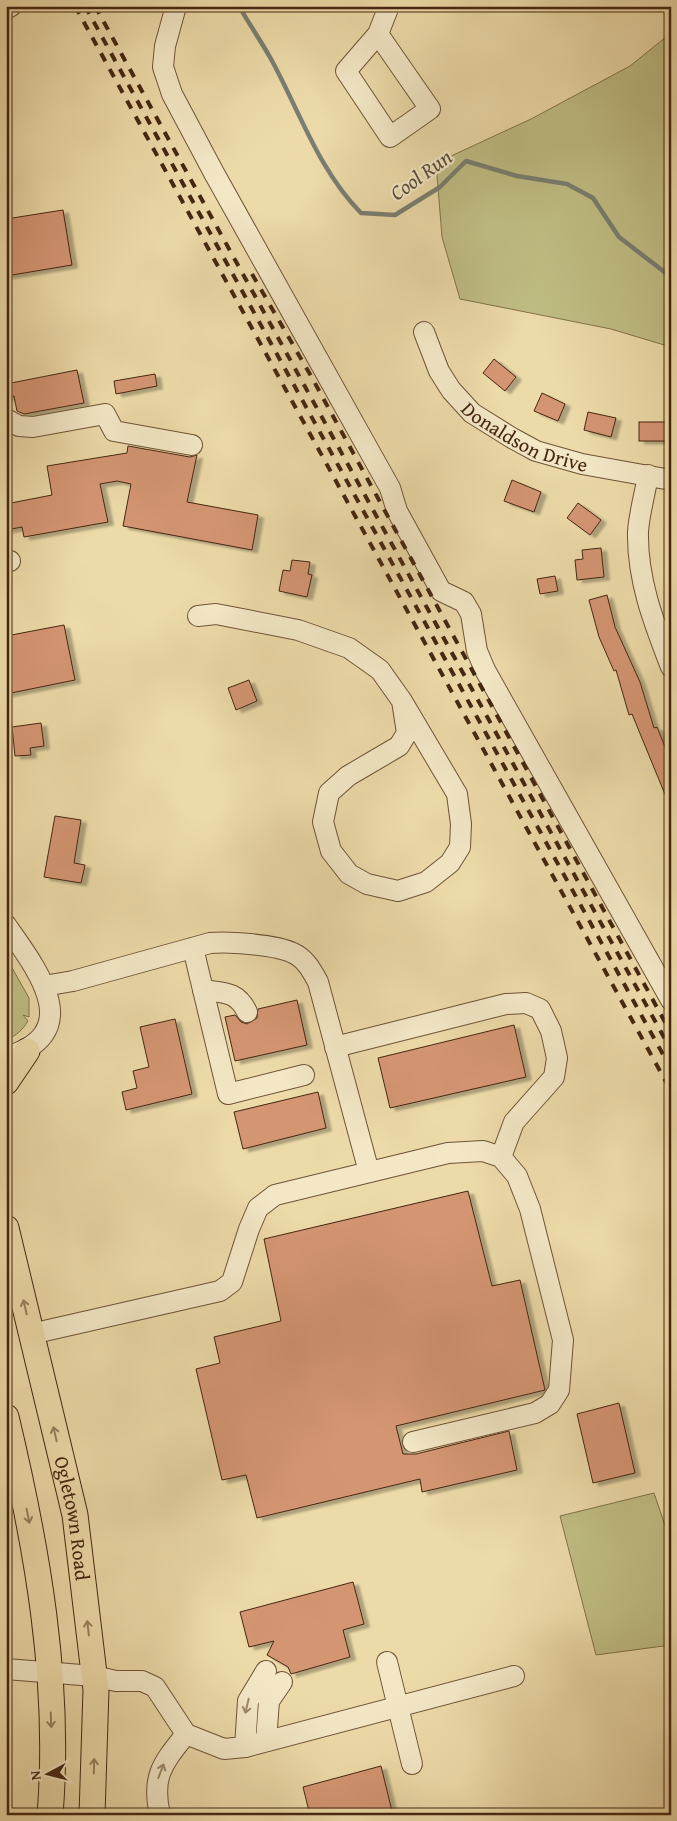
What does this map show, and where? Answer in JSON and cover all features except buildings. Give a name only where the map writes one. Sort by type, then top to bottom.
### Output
[{"type":"main road","points":[[6,1082],[16,1054]]},
{"type":"main road","name":"Ogletown Road","points":[[6,1228],[74,1515],[96,1690],[92,1815]]},
{"type":"main road","name":"Ogletown Road","points":[[6,1417],[39,1577],[49,1672],[52,1727],[50,1815]]},
{"type":"street","points":[[6,9],[11,6]]},
{"type":"street","points":[[176,6],[165,46],[163,67],[172,94],[390,488],[397,511],[441,590],[464,602],[468,608],[471,614],[477,651],[485,670],[671,1000]]},
{"type":"street","points":[[378,34],[430,109],[390,137],[346,71],[378,34],[389,6]]},
{"type":"street","name":"Donaldson Drive","points":[[424,332],[439,370],[451,390],[472,413],[536,451],[582,464],[671,480]]},
{"type":"street","points":[[6,418],[19,426],[33,427],[105,414],[114,431],[192,445]]},
{"type":"street","points":[[648,475],[638,532],[641,572],[648,608],[671,667]]},
{"type":"street","points":[[198,616],[216,614],[298,630],[349,648],[380,670],[402,702],[456,794],[461,824],[460,847],[450,863],[426,882],[398,891],[367,884],[349,874],[332,851],[323,822],[329,793],[348,776],[399,746],[407,733],[402,702]]},
{"type":"street","points":[[6,925],[36,968],[51,1010],[48,1024],[42,1036],[16,1054]]},
{"type":"street","points":[[44,986],[73,981],[193,948],[231,941],[293,953],[308,965],[318,982],[369,1172]]},
{"type":"street","points":[[193,948],[228,1094],[304,1075]]},
{"type":"street","points":[[203,990],[228,994],[241,1000],[247,1012]]},
{"type":"street","points":[[335,1047],[506,1004],[526,1003],[540,1009],[551,1031],[557,1058],[554,1077],[514,1122],[501,1158]]},
{"type":"street","points":[[31,1334],[220,1291],[232,1282],[249,1229],[258,1208],[275,1194],[448,1154],[483,1151],[501,1158],[517,1176],[530,1210],[563,1340],[559,1390],[550,1404],[535,1413],[413,1442]]},
{"type":"street","points":[[387,1662],[412,1764]]},
{"type":"street","points":[[6,1669],[94,1676],[116,1681],[142,1681],[155,1687],[186,1734],[224,1749],[245,1747],[514,1676]]},
{"type":"street","points":[[245,1747],[248,1701],[274,1676],[269,1701],[266,1741]]},
{"type":"street","points":[[160,1815],[157,1799],[157,1781],[163,1764],[186,1734]]},
{"type":"shaded area","points":[[671,33],[671,347],[611,329],[460,299],[442,237],[436,163],[531,119],[630,66]]},
{"type":"shaded area","points":[[6,957],[29,998],[29,1017],[23,1015],[28,1021],[26,1024],[16,1034],[6,1039]]},
{"type":"shaded area","points":[[654,1493],[671,1543],[671,1645],[596,1655],[560,1516]]},
{"type":"waterway","name":"Cool Run","points":[[239,6],[271,59],[321,159],[346,196],[361,213],[395,215],[440,187],[466,161],[517,176],[567,184],[593,198],[619,237],[671,277]]},
{"type":"railway","points":[[75,6],[671,1091]]},
{"type":"railway","points":[[85,6],[671,1069]]},
{"type":"railway","points":[[95,6],[671,1050]]},
{"type":"railway","points":[[252,274],[311,376],[671,1033]]}]
